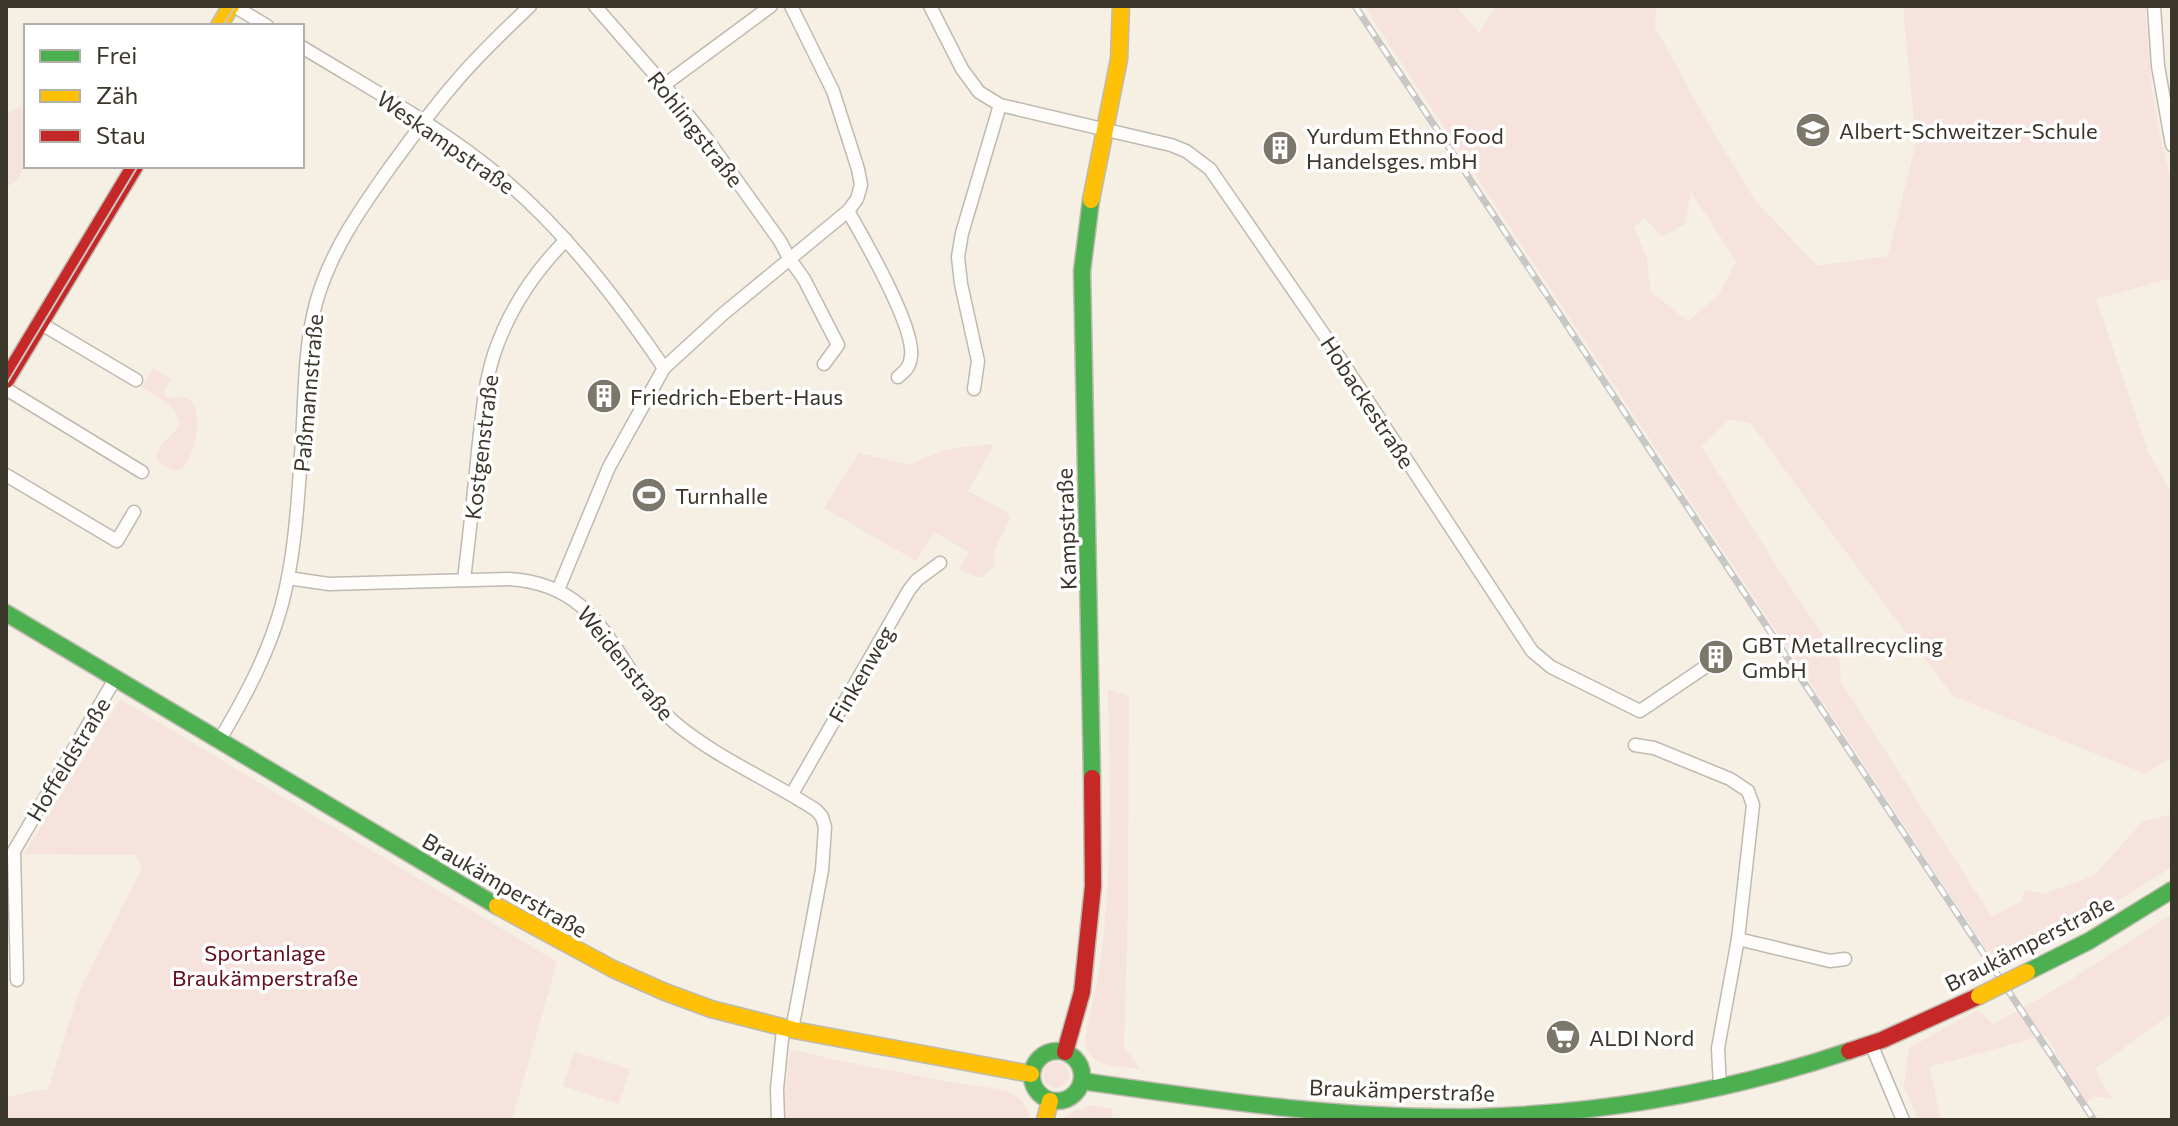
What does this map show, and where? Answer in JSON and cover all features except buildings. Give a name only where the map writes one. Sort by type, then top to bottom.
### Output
[{"type":"street","points":[[220,24],[232,6],[264,24]]},
{"type":"street","name":"Paßmannstraße","points":[[219,741],[260,666],[288,578],[295,541],[308,345],[315,305],[338,247],[363,205],[423,122],[453,85],[530,6]]},
{"type":"street","name":"Rohlingstraße","points":[[595,6],[707,139],[780,241],[804,279],[838,345],[824,364]]},
{"type":"street","points":[[664,85],[771,6]]},
{"type":"street","points":[[558,590],[609,467],[664,368],[723,314],[848,211],[857,199],[861,185],[858,169],[833,91],[791,6]]},
{"type":"street","name":"Hobackestraße","points":[[930,6],[970,81],[979,92],[1000,105],[1171,145],[1186,151],[1210,169],[1327,339],[1532,651],[1551,667],[1640,711],[1708,665]]},
{"type":"street","name":"Kampstraße","points":[[1065,1052],[1082,992],[1093,886],[1082,271],[1089,208],[1119,59],[1121,6]]},
{"type":"street","points":[[2154,6],[2158,66],[2172,145]]},
{"type":"street","name":"Weskampstraße","points":[[304,48],[423,122],[499,176],[537,209],[608,290],[664,368]]},
{"type":"street","points":[[974,389],[978,361],[958,257],[962,233],[1000,105]]},
{"type":"street","points":[[6,380],[134,168]]},
{"type":"street","points":[[848,211],[879,266],[910,342],[912,354],[908,368],[898,377]]},
{"type":"street","name":"Kostgenstraße","points":[[464,580],[484,396],[494,353],[523,293],[566,240]]},
{"type":"street","points":[[40,323],[136,380]]},
{"type":"street","points":[[6,389],[142,472]]},
{"type":"street","points":[[6,475],[117,541],[134,512]]},
{"type":"street","name":"Finkenweg","points":[[792,794],[909,590],[940,563]]},
{"type":"street","name":"Weidenstraße","points":[[288,578],[329,584],[522,580],[558,590],[581,605],[600,625],[657,707],[675,723],[816,810],[825,827],[818,897],[788,1030]]},
{"type":"street","name":"Braukämperstraße","points":[[6,613],[574,951],[608,968],[692,1003],[788,1030],[1031,1074]]},
{"type":"street","name":"Hoffeldstraße","points":[[17,980],[14,851],[115,679]]},
{"type":"street","points":[[1635,745],[1654,748],[1730,779],[1748,791],[1753,805],[1738,939],[1718,1048],[1720,1087]]},
{"type":"street","name":"Braukämperstraße","points":[[1082,1081],[1325,1110],[1449,1116],[1534,1114],[1611,1107],[1778,1073],[1871,1044],[1979,996],[2089,941],[2172,890]]},
{"type":"street","points":[[1738,939],[1830,961],[1845,959]]},
{"type":"street","points":[[778,1120],[777,1089],[788,1030]]},
{"type":"street","points":[[1871,1044],[1903,1120]]},
{"type":"street","points":[[1065,1052],[1074,1057],[1080,1066],[1082,1081],[1078,1091],[1061,1102],[1042,1098],[1034,1089],[1031,1074],[1035,1062],[1047,1053],[1065,1052]]},
{"type":"street","points":[[1045,1120],[1050,1101]]},
{"type":"green space","points":[[1364,6],[1456,6],[1479,33],[1496,6],[1656,6],[1655,27],[1754,199],[1817,266],[1888,256],[1916,142],[1903,6],[2145,6],[2152,91],[2172,184],[2172,278],[2096,299],[2149,454],[2172,494],[2172,760],[2170,758],[2146,774],[1953,696],[1750,423],[1728,419],[1701,446],[1839,659],[1841,682],[1992,917],[2022,901],[2025,890],[2043,894],[2094,876],[2143,821],[2172,814],[2172,867],[2001,972]],"holes":[[[1691,192],[1736,261],[1718,296],[1688,321],[1651,292],[1646,256],[1634,228],[1644,217],[1662,237],[1685,224]]]},
{"type":"green space","points":[[24,105],[24,166],[17,181],[6,187],[6,114]]},
{"type":"green space","points":[[153,368],[171,379],[164,392],[166,398],[186,398],[196,410],[195,443],[182,469],[168,468],[156,459],[160,448],[180,423],[170,406],[142,387]]},
{"type":"green space","points":[[994,444],[968,491],[1008,513],[1010,519],[995,549],[994,566],[982,577],[959,570],[969,552],[934,532],[916,561],[824,508],[859,453],[909,465],[942,451]]},
{"type":"green space","points":[[1108,689],[1129,696],[1124,1047],[1140,1069],[1098,1061],[1087,1051],[1085,1042],[1099,974],[1107,896],[1110,827]]},
{"type":"green space","name":"Sportanlage Braukämperstraße","points":[[120,699],[557,962],[512,1120],[6,1120],[6,1097],[48,1090],[79,991],[142,868],[136,855],[24,854]]},
{"type":"green space","points":[[2172,914],[2172,1013],[2096,1068],[2113,1099],[2095,1096],[2084,1104],[2046,1035],[1929,1067],[1941,1120],[1918,1120],[1904,1087],[1909,1048],[1978,1010],[1993,1024],[2053,991]]},
{"type":"green space","points":[[791,1049],[1004,1090],[1024,1103],[1029,1120],[784,1120]]},
{"type":"green space","points":[[574,1052],[630,1069],[619,1104],[563,1086]]},
{"type":"green space","points":[[1056,1062],[1065,1066],[1069,1075],[1065,1084],[1056,1088],[1047,1084],[1043,1075],[1047,1066]]},
{"type":"green space","points":[[1094,1105],[1112,1109],[1113,1120],[1063,1120],[1081,1108]]},
{"type":"tram line","points":[[224,24],[235,6]]},
{"type":"tram line","points":[[6,385],[137,168]]},
{"type":"railway","points":[[1355,6],[2094,1120]]},
{"type":"traffic: fast","points":[[1091,200],[1082,271],[1092,778]]},
{"type":"traffic: fast","points":[[6,613],[497,906]]},
{"type":"traffic: fast","points":[[2027,972],[2089,941],[2172,890]]},
{"type":"traffic: fast","points":[[1057,1051],[1075,1058],[1082,1076],[1075,1094],[1057,1101],[1039,1094],[1032,1076],[1039,1058],[1057,1051]]},
{"type":"traffic: fast","points":[[1082,1081],[1330,1112],[1480,1117],[1574,1111],[1667,1098],[1759,1078],[1849,1051]]},
{"type":"traffic: slow","points":[[220,24],[231,6]]},
{"type":"traffic: slow","points":[[1091,200],[1119,59],[1121,6]]},
{"type":"traffic: slow","points":[[497,906],[613,969],[711,1009],[794,1030],[1031,1074]]},
{"type":"traffic: slow","points":[[1979,996],[2027,972]]},
{"type":"traffic: slow","points":[[1045,1120],[1050,1101]]},
{"type":"traffic: jam","points":[[6,380],[134,168]]},
{"type":"traffic: jam","points":[[1065,1052],[1082,992],[1093,886],[1092,778]]},
{"type":"traffic: jam","points":[[1849,1051],[1882,1040],[1979,996]]},
{"type":"place","name":"Albert-Schweitzer-Schule","points":[[1813,130]]},
{"type":"place","name":"Yurdum Ethno Food Handelsges. mbH","points":[[1280,148]]},
{"type":"place","name":"Friedrich-Ebert-Haus","points":[[604,396]]},
{"type":"place","name":"Turnhalle","points":[[649,495]]},
{"type":"place","name":"GBT Metallrecycling GmbH","points":[[1716,657]]},
{"type":"place","name":"ALDI Nord","points":[[1563,1037]]}]
